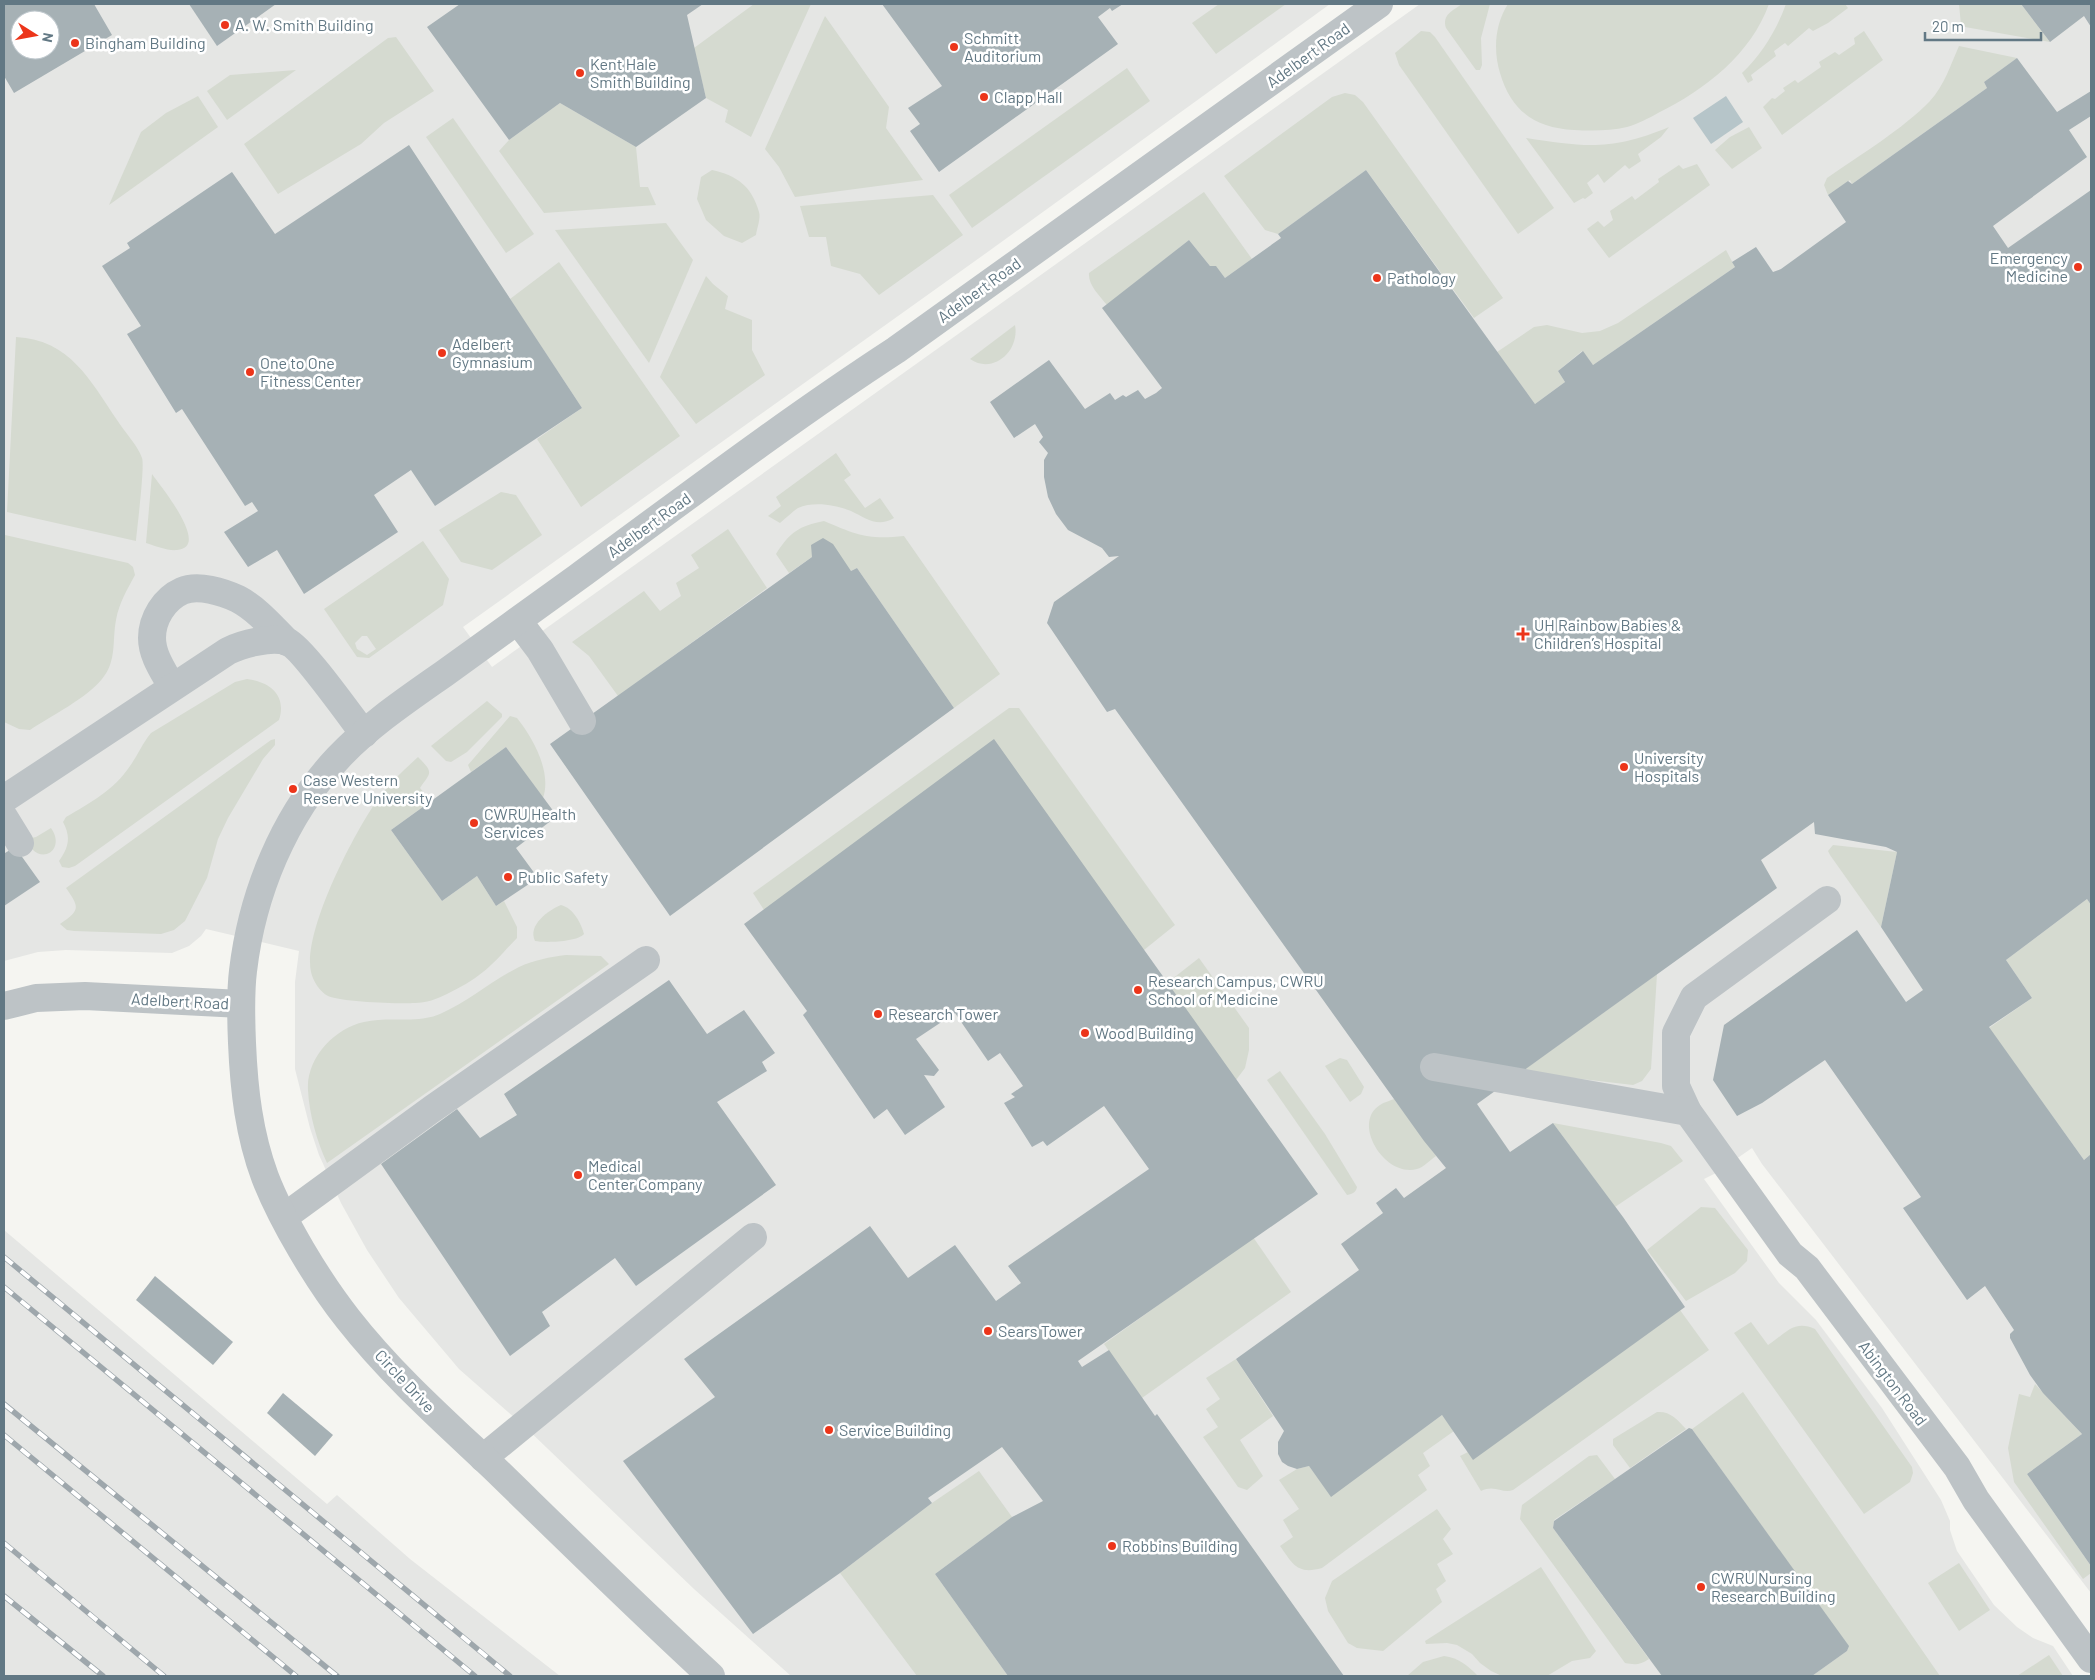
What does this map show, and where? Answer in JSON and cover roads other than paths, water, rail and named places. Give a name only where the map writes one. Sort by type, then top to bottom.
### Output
[{"type":"street","name":"Adelbert Road","points":[[4,1006],[36,998],[86,996],[241,1004],[248,940],[259,898],[274,857],[294,816],[320,779],[340,756],[364,734],[402,703],[518,621],[821,399],[904,344],[1379,4]]},
{"type":"street","points":[[172,687],[155,655],[152,638],[155,623],[160,610],[169,600],[182,591],[209,590],[237,599],[251,607],[301,652],[364,734]]},
{"type":"street","points":[[518,621],[540,650],[582,721]]},
{"type":"street","points":[[4,800],[228,650],[244,643],[262,641],[288,642]]},
{"type":"street","points":[[4,817],[20,843]]},
{"type":"street","name":"Abington Road","points":[[1827,900],[1694,997],[1676,1033],[1676,1086],[1688,1112],[1790,1254],[1807,1268],[1956,1468],[1976,1500],[2091,1659]]},
{"type":"street","points":[[284,1217],[432,1109],[646,960]]},
{"type":"street","name":"Circle Drive","points":[[241,1004],[246,1103],[253,1138],[266,1181],[312,1267],[347,1318],[413,1392],[711,1676]]},
{"type":"street","points":[[1434,1067],[1688,1112]]},
{"type":"street","points":[[483,1458],[753,1238]]},
{"type":"railway","points":[[4,1257],[510,1676]]},
{"type":"railway","points":[[4,1287],[475,1676]]},
{"type":"railway","points":[[4,1404],[337,1676]]},
{"type":"railway","points":[[4,1435],[296,1676]]},
{"type":"railway","points":[[4,1543],[164,1676]]},
{"type":"railway","points":[[4,1596],[103,1676]]},
{"type":"place","name":"A. W. Smith Building","points":[[225,25]]},
{"type":"place","name":"Bingham Building","points":[[75,43]]},
{"type":"place","name":"Schmitt Auditorium","points":[[954,47]]},
{"type":"place","name":"Kent Hale Smith Building","points":[[580,73]]},
{"type":"place","name":"Clapp Hall","points":[[984,97]]},
{"type":"place","name":"Emergency Medicine","points":[[2078,267]]},
{"type":"place","name":"Pathology","points":[[1377,278]]},
{"type":"place","name":"Adelbert Gymnasium","points":[[442,353]]},
{"type":"place","name":"One to One Fitness Center","points":[[250,372]]},
{"type":"place","name":"UH Rainbow Babies & Children’s Hospital","points":[[1523,634]]},
{"type":"place","name":"University Hospitals","points":[[1624,767]]},
{"type":"place","name":"Case Western Reserve University","points":[[293,789]]},
{"type":"place","name":"CWRU Health Services","points":[[474,823]]},
{"type":"place","name":"Public Safety","points":[[508,877]]},
{"type":"place","name":"Research Campus, CWRU School of Medicine","points":[[1138,990]]},
{"type":"place","name":"Research Tower","points":[[878,1014]]},
{"type":"place","name":"Wood Building","points":[[1085,1033]]},
{"type":"place","name":"Medical Center Company","points":[[578,1175]]},
{"type":"place","name":"Sears Tower","points":[[988,1331]]},
{"type":"place","name":"Service Building","points":[[829,1430]]},
{"type":"place","name":"Robbins Building","points":[[1112,1546]]},
{"type":"place","name":"CWRU Nursing Research Building","points":[[1701,1587]]}]
